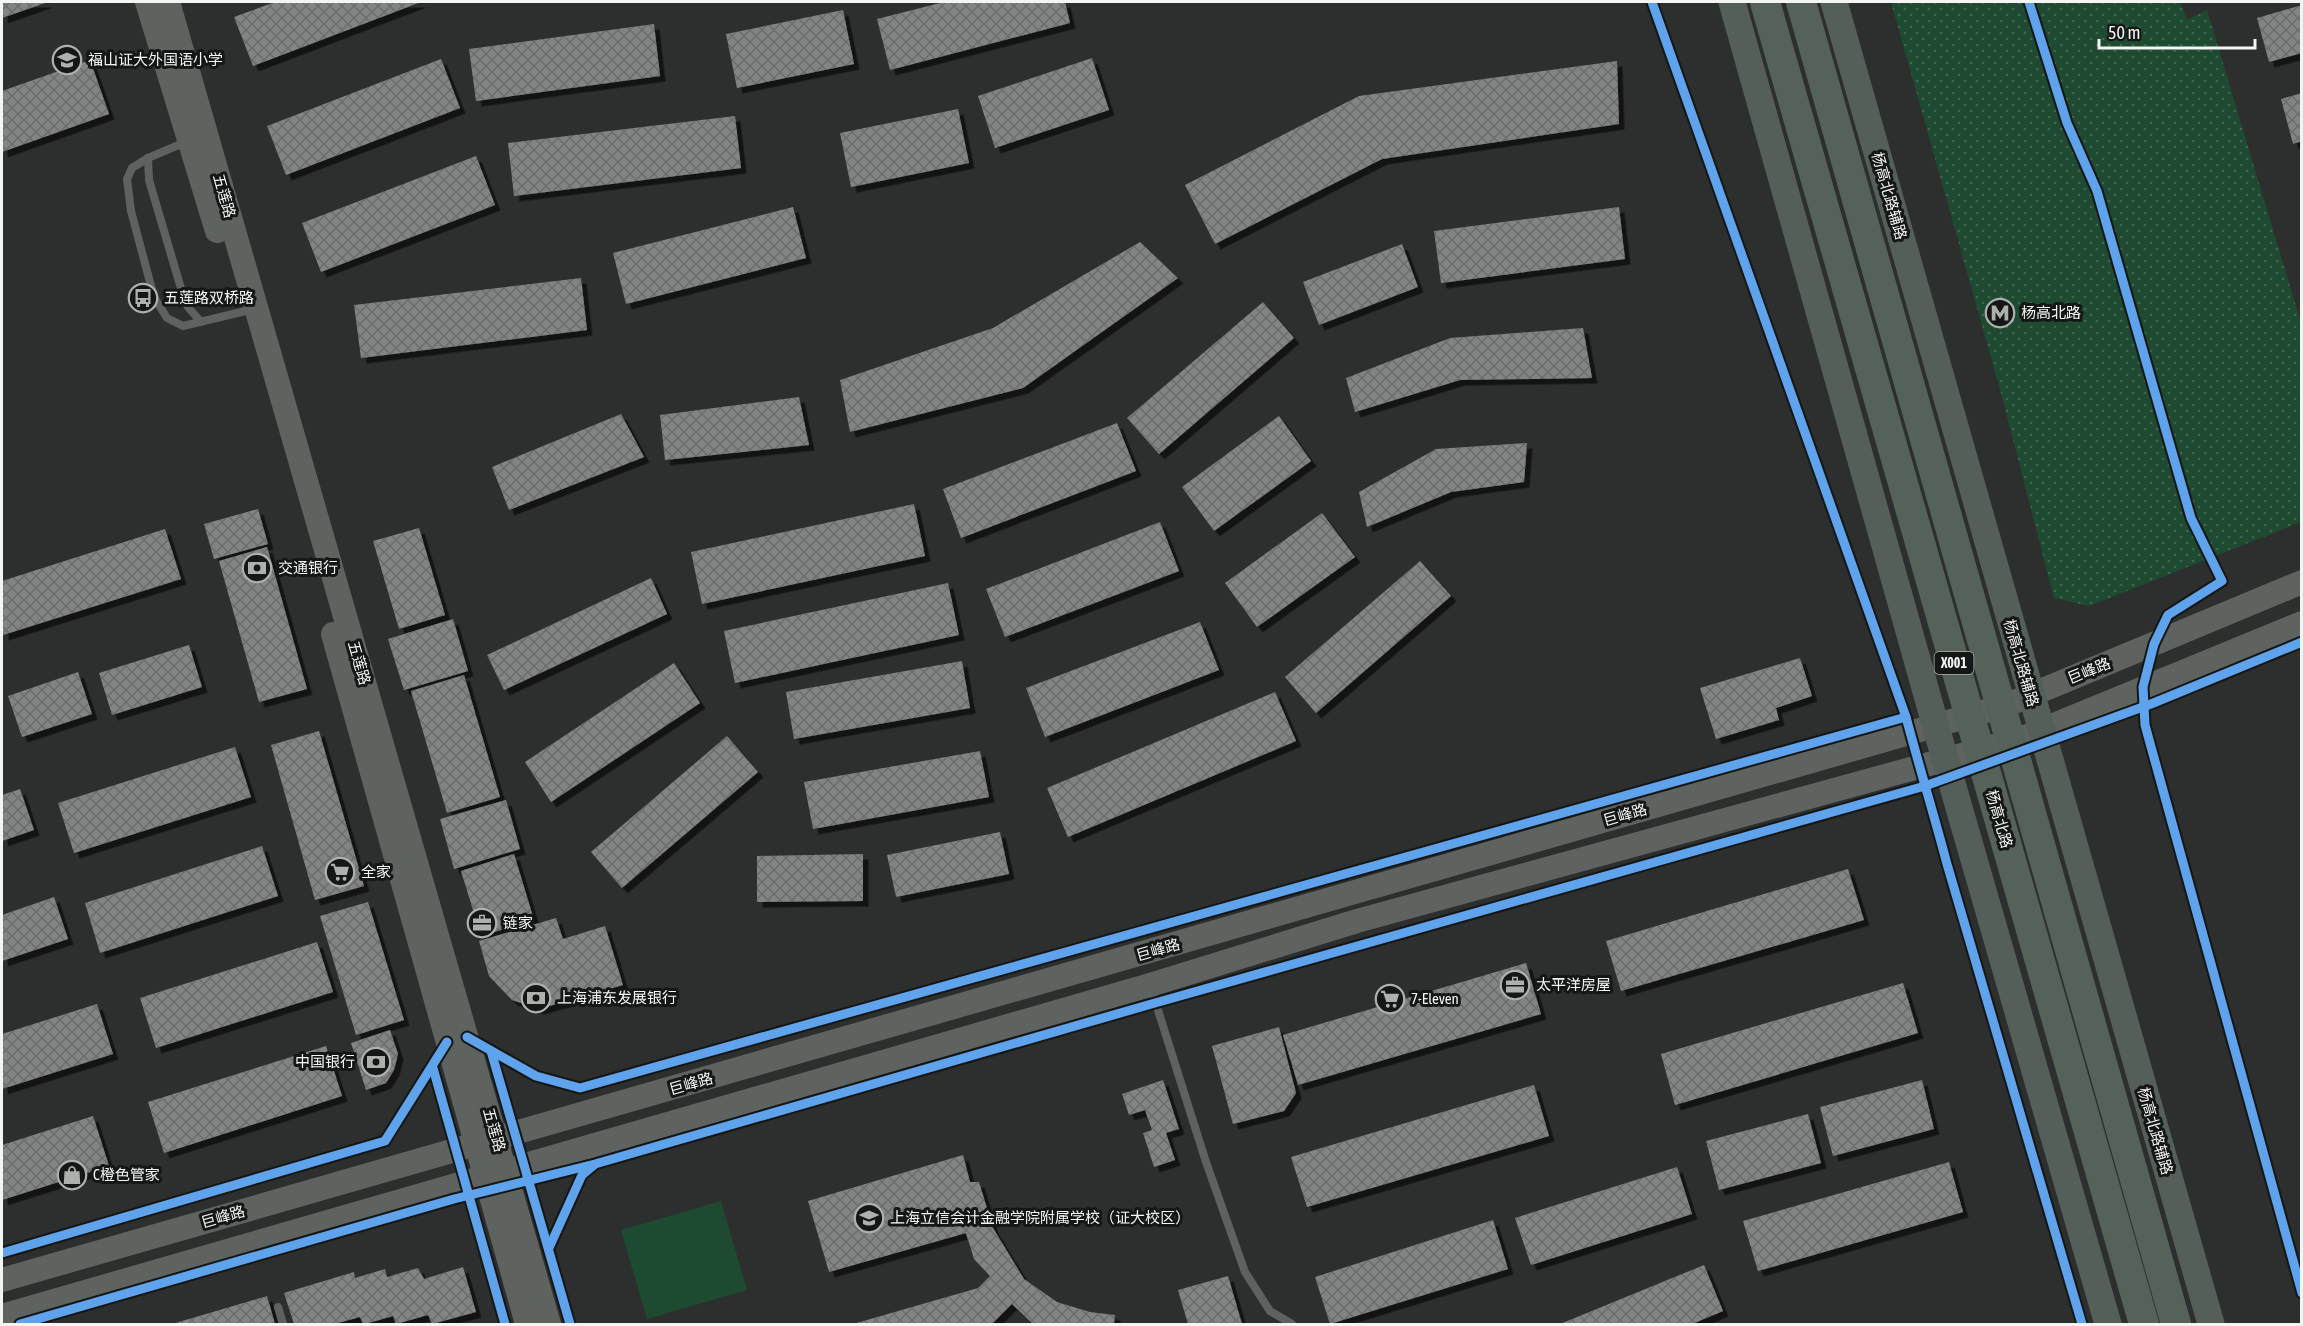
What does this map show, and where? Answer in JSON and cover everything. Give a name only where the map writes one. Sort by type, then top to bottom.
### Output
[{"type":"highway","name":"杨高北路","points":[[1765,2],[2144,1324]]},
{"type":"highway","name":"X001","points":[[1801,2],[2176,1324]]},
{"type":"main road","name":"五莲路","points":[[147,2],[198,135]]},
{"type":"main road","name":"五莲路","points":[[168,2],[198,135],[495,1174],[527,1324]]},
{"type":"main road","name":"X001","points":[[1732,2],[1945,759],[2108,1324]]},
{"type":"main road","name":"杨高北路辅路","points":[[1834,2],[2211,1324]]},
{"type":"main road","name":"巨峰路","points":[[2,1280],[2007,705],[2301,582]]},
{"type":"main road","name":"巨峰路","points":[[2,1316],[1150,985],[1357,921],[1891,776],[2041,732],[2143,687],[2158,684],[2301,623]]},
{"type":"main road","name":"五莲路","points":[[495,1174],[549,1324]]},
{"type":"lane","points":[[198,135],[147,158],[132,168],[127,179],[131,211],[154,297],[167,318],[183,326],[249,311]]},
{"type":"lane","points":[[147,158],[149,180],[180,285],[188,307],[201,322]]},
{"type":"lane","points":[[1150,985],[1206,1162],[1245,1272],[1270,1311],[1292,1324]]},
{"type":"lane","points":[[278,1307],[283,1324]]},
{"type":"green space","points":[[1891,2],[2180,2],[2187,20],[2207,10],[2301,323],[2301,522],[2089,606],[2054,598],[2001,393]]},
{"type":"green space","points":[[721,1201],[747,1290],[647,1319],[621,1230]]},
{"type":"building","points":[[2,2],[48,2],[2,18]]},
{"type":"building","points":[[275,2],[421,2],[253,66],[234,17]]},
{"type":"building","points":[[944,2],[1065,2],[1070,23],[890,70],[877,19]]},
{"type":"building","points":[[2302,5],[2302,53],[2269,62],[2257,18]]},
{"type":"building","points":[[843,10],[854,64],[737,88],[726,34]]},
{"type":"building","points":[[654,24],[660,76],[476,101],[469,49]]},
{"type":"building","points":[[1092,58],[1109,110],[995,148],[978,96]]},
{"type":"building","points":[[441,59],[460,108],[286,175],[267,126]]},
{"type":"building","points":[[90,60],[109,114],[2,152],[2,91]]},
{"type":"building","points":[[1617,61],[1619,124],[1382,159],[1215,244],[1185,185],[1359,96]]},
{"type":"building","points":[[2302,93],[2302,141],[2293,144],[2281,99]]},
{"type":"building","points":[[958,109],[969,163],[851,187],[840,133]]},
{"type":"building","points":[[735,116],[741,168],[514,196],[508,143]]},
{"type":"building","points":[[476,156],[495,205],[321,272],[302,223]]},
{"type":"building","points":[[793,207],[806,258],[626,304],[613,253]]},
{"type":"building","points":[[1619,207],[1625,259],[1441,283],[1434,231]]},
{"type":"building","points":[[1140,242],[1178,278],[1023,388],[850,432],[840,380],[993,328]]},
{"type":"building","points":[[1402,244],[1418,287],[1319,325],[1303,282]]},
{"type":"building","points":[[581,278],[587,330],[361,358],[354,305]]},
{"type":"building","points":[[1263,302],[1294,338],[1159,454],[1127,418]]},
{"type":"building","points":[[1583,328],[1592,378],[1460,380],[1355,412],[1346,378],[1450,338]]},
{"type":"building","points":[[799,397],[809,445],[665,460],[660,415]]},
{"type":"building","points":[[621,414],[644,457],[509,510],[492,467]]},
{"type":"building","points":[[1279,416],[1311,461],[1214,531],[1182,487]]},
{"type":"building","points":[[1117,423],[1136,471],[961,538],[943,489]]},
{"type":"building","points":[[1527,443],[1524,482],[1451,492],[1367,527],[1359,492],[1436,449]]},
{"type":"building","points":[[914,504],[925,556],[702,604],[691,552]]},
{"type":"building","points":[[258,509],[268,544],[214,559],[204,524]]},
{"type":"building","points":[[1322,513],[1355,557],[1257,627],[1225,583]]},
{"type":"building","points":[[1160,522],[1179,571],[1005,637],[986,589]]},
{"type":"building","points":[[419,528],[445,615],[399,629],[373,541]]},
{"type":"building","points":[[165,529],[181,579],[3,635],[2,581]]},
{"type":"building","points":[[267,547],[307,689],[259,702],[219,561]]},
{"type":"building","points":[[1420,561],[1451,596],[1316,713],[1285,677]]},
{"type":"building","points":[[651,578],[667,614],[504,690],[487,655]]},
{"type":"building","points":[[948,583],[959,635],[735,683],[724,631]]},
{"type":"building","points":[[453,619],[468,671],[404,690],[388,639]]},
{"type":"building","points":[[1200,622],[1219,670],[1045,737],[1026,688]]},
{"type":"building","points":[[189,645],[202,687],[112,715],[99,673]]},
{"type":"building","points":[[1800,658],[1812,696],[1776,708],[1779,720],[1716,739],[1700,688]]},
{"type":"building","points":[[962,661],[970,708],[794,739],[786,692]]},
{"type":"building","points":[[674,663],[700,703],[551,802],[525,762]]},
{"type":"building","points":[[78,672],[92,714],[22,737],[8,696]]},
{"type":"building","points":[[464,675],[500,797],[447,813],[411,691]]},
{"type":"building","points":[[1275,692],[1296,741],[1068,837],[1047,788]]},
{"type":"building","points":[[319,731],[364,886],[315,900],[271,745]]},
{"type":"building","points":[[727,736],[758,772],[622,888],[591,852]]},
{"type":"building","points":[[235,747],[251,797],[74,853],[58,803]]},
{"type":"building","points":[[980,751],[989,797],[813,829],[804,782]]},
{"type":"building","points":[[20,789],[34,830],[2,841],[2,795]]},
{"type":"building","points":[[506,800],[520,849],[454,869],[440,819]]},
{"type":"building","points":[[1000,832],[1009,874],[896,897],[887,855]]},
{"type":"building","points":[[262,846],[278,896],[100,953],[85,903]]},
{"type":"building","points":[[514,854],[534,920],[481,936],[461,871]]},
{"type":"building","points":[[863,854],[863,901],[757,902],[757,856]]},
{"type":"building","points":[[1848,869],[1864,920],[1621,991],[1606,941]]},
{"type":"building","points":[[54,897],[68,939],[2,961],[2,915]]},
{"type":"building","points":[[368,902],[404,1020],[356,1035],[320,916]]},
{"type":"building","points":[[556,918],[563,939],[605,926],[623,985],[539,1009],[512,1000],[489,976],[479,941]]},
{"type":"building","points":[[317,942],[333,992],[156,1048],[140,998]]},
{"type":"building","points":[[1526,963],[1541,1014],[1298,1085],[1283,1035]]},
{"type":"building","points":[[1903,983],[1918,1033],[1675,1105],[1661,1054]]},
{"type":"building","points":[[97,1004],[113,1054],[2,1089],[2,1034]]},
{"type":"building","points":[[1279,1027],[1296,1093],[1284,1111],[1233,1124],[1212,1046]]},
{"type":"building","name":"中国银行","points":[[390,1030],[398,1054],[394,1070],[386,1083],[366,1090],[351,1043]]},
{"type":"building","points":[[326,1046],[342,1096],[164,1153],[148,1102]]},
{"type":"building","points":[[1163,1080],[1179,1129],[1166,1133],[1175,1160],[1154,1167],[1143,1133],[1152,1130],[1145,1110],[1129,1115],[1122,1094]]},
{"type":"building","points":[[1922,1080],[1934,1129],[1833,1156],[1820,1107]]},
{"type":"building","points":[[1534,1085],[1549,1136],[1307,1207],[1291,1157]]},
{"type":"building","points":[[1808,1114],[1821,1163],[1719,1190],[1706,1141]]},
{"type":"building","points":[[93,1116],[109,1166],[2,1200],[2,1145]]},
{"type":"building","points":[[963,1155],[970,1182],[979,1182],[993,1228],[1024,1279],[1057,1302],[1090,1312],[1115,1315],[1114,1324],[1033,1324],[1012,1304],[992,1324],[853,1324],[978,1288],[990,1276],[974,1259],[966,1233],[829,1272],[808,1201]]},
{"type":"building","points":[[1949,1162],[1963,1212],[1758,1271],[1743,1221]]},
{"type":"building","points":[[1677,1167],[1692,1214],[1531,1265],[1515,1218]]},
{"type":"building","points":[[1493,1220],[1508,1269],[1330,1324],[1315,1277]]},
{"type":"building","points":[[1704,1265],[1723,1311],[1692,1324],[1560,1324]]},
{"type":"building","points":[[463,1267],[476,1312],[432,1324],[428,1315],[396,1324],[393,1316],[365,1324],[360,1317],[334,1324],[294,1324],[284,1293],[354,1272],[355,1278],[385,1269],[387,1277],[418,1268],[424,1279]]},
{"type":"building","points":[[1228,1276],[1242,1324],[1188,1324],[1178,1290]]},
{"type":"building","points":[[267,1296],[275,1324],[172,1324]]},
{"type":"cycle path","points":[[1652,2],[1906,717],[2082,1324]]},
{"type":"cycle path","points":[[2029,2],[2067,123],[2097,191],[2191,518],[2222,581],[2168,615],[2154,644],[2143,687],[2145,725],[2302,1293]]},
{"type":"cycle path","points":[[20,1324],[454,1199],[595,1164],[1925,786],[2151,704],[2302,642]]},
{"type":"cycle path","points":[[467,1037],[536,1076],[580,1088],[1906,717]]},
{"type":"cycle path","points":[[2,1253],[385,1141],[447,1042]]},
{"type":"cycle path","points":[[491,1051],[570,1324]]},
{"type":"cycle path","points":[[433,1068],[505,1324]]},
{"type":"cycle path","points":[[549,1248],[582,1175],[594,1165]]},
{"type":"place","name":"福山证大外国语小学","points":[[67,60]]},
{"type":"place","name":"五莲路双桥路","points":[[143,298]]},
{"type":"place","name":"杨高北路","points":[[2000,313]]},
{"type":"place","name":"交通银行","points":[[257,568]]},
{"type":"place","name":"全家","points":[[340,872]]},
{"type":"place","name":"链家","points":[[482,923]]},
{"type":"place","name":"太平洋房屋","points":[[1515,985]]},
{"type":"place","name":"上海浦东发展银行","points":[[536,998]]},
{"type":"place","name":"7-Eleven","points":[[1390,999]]},
{"type":"place","name":"中国银行","points":[[376,1062]]},
{"type":"place","name":"C橙色管家","points":[[72,1175]]},
{"type":"place","name":"上海立信会计金融学院附属学校（证大校区）","points":[[869,1218]]}]
